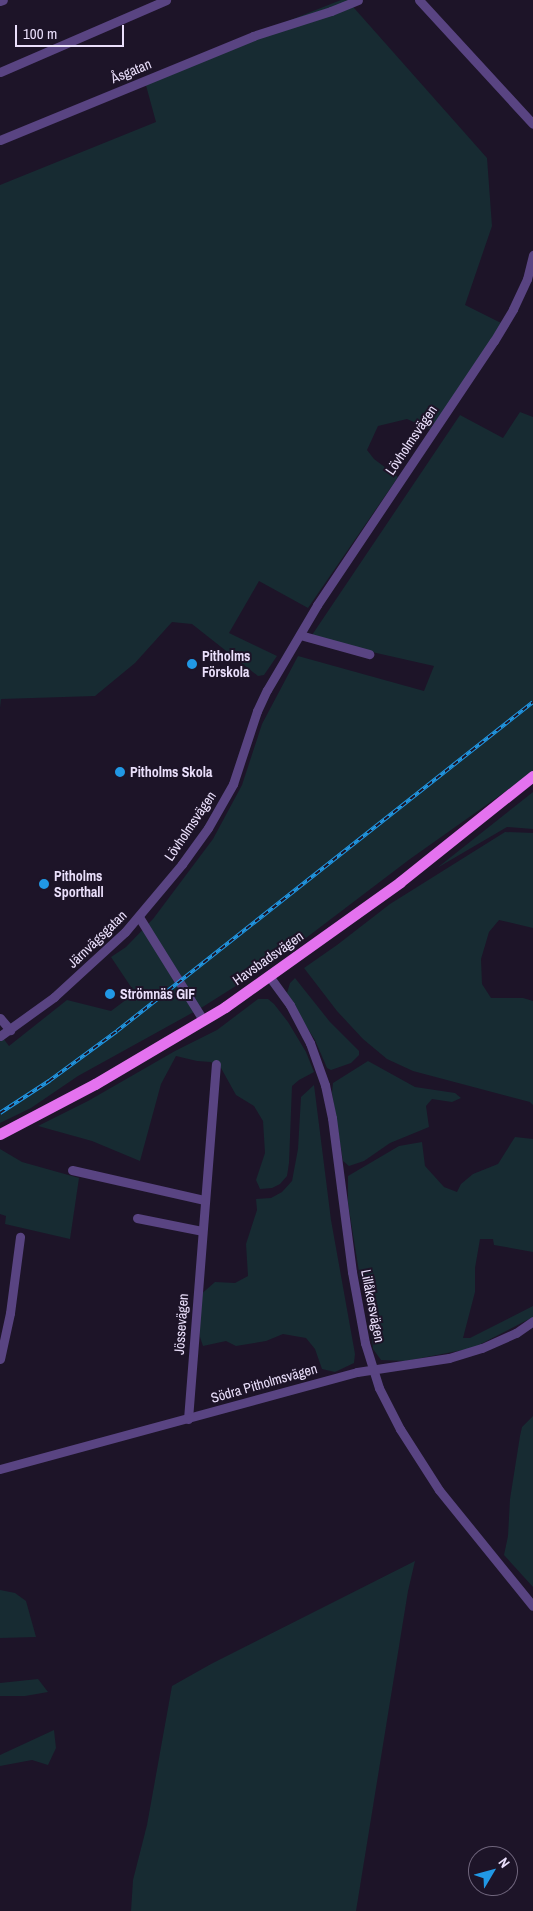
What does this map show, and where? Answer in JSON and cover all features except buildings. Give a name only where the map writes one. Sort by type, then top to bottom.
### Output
[{"type":"main road","name":"Havsbadsvägen","points":[[0,1134],[95,1084],[203,1020],[269,976],[400,882],[533,776]]},
{"type":"street","points":[[0,2],[4,0]]},
{"type":"street","points":[[0,72],[166,0]]},
{"type":"street","name":"Åsgatan","points":[[0,140],[253,36],[331,11],[358,0]]},
{"type":"street","points":[[419,0],[533,124]]},
{"type":"street","name":"Lövholmsvägen","points":[[139,917],[194,848],[225,801],[237,774],[262,700],[317,605],[494,341],[513,309],[527,279],[533,254]]},
{"type":"street","points":[[300,635],[370,654]]},
{"type":"street","name":"Järnvägsgatan","points":[[0,1036],[73,982],[139,917],[203,1020]]},
{"type":"street","name":"Lillåkersvägen","points":[[269,976],[290,1005],[310,1043],[325,1085],[332,1118],[352,1272],[373,1369],[379,1388],[414,1453],[439,1490],[533,1606]]},
{"type":"street","points":[[0,1018],[10,1030]]},
{"type":"street","name":"Jössevägen","points":[[188,1419],[216,1064]]},
{"type":"street","points":[[72,1170],[204,1200]]},
{"type":"street","points":[[137,1218],[202,1231]]},
{"type":"street","points":[[0,1359],[10,1313],[20,1237]]},
{"type":"street","name":"Södra Pitholmsvägen","points":[[0,1468],[188,1419],[315,1383],[373,1369],[449,1358],[482,1348],[516,1333],[533,1322]]},
{"type":"shaded area","points":[[341,0],[347,0],[487,158],[492,226],[465,305],[507,326],[436,432],[407,419],[378,426],[367,450],[374,459],[398,477],[308,608],[259,581],[229,633],[277,656],[264,675],[258,676],[192,624],[172,622],[135,663],[95,696],[1,699],[0,708],[0,185],[156,122],[144,78]]},
{"type":"shaded area","points":[[520,412],[533,417],[533,772],[410,859],[277,960],[201,1008],[78,1076],[31,1108],[0,1123],[0,1034],[9,1046],[67,1000],[111,1011],[135,993],[111,957],[126,947],[153,919],[213,839],[242,785],[262,724],[298,656],[424,691],[434,666],[310,638],[460,415],[503,438]]},
{"type":"shaded area","points":[[533,792],[533,829],[507,827],[437,868]]},
{"type":"shaded area","points":[[505,832],[533,833],[533,928],[499,920],[489,932],[481,959],[482,984],[491,998],[523,998],[533,1001],[533,1105],[530,1102],[413,1071],[387,1059],[363,1039],[337,1011],[304,968],[390,904]]},
{"type":"shaded area","points":[[295,978],[330,1022],[359,1051],[359,1055],[351,1063],[331,1070],[327,1068],[315,1040],[287,993],[290,983]]},
{"type":"shaded area","points":[[258,999],[268,999],[288,1022],[306,1052],[314,1072],[292,1086],[289,1163],[287,1176],[280,1184],[272,1188],[260,1189],[256,1180],[265,1153],[263,1121],[254,1106],[236,1095],[221,1068],[211,1062],[176,1056],[161,1084],[140,1161],[92,1141],[38,1126],[88,1101],[175,1051],[217,1030]]},
{"type":"shaded area","points":[[368,1061],[415,1087],[455,1093],[461,1098],[452,1102],[432,1099],[426,1106],[429,1127],[390,1143],[364,1161],[349,1166],[343,1161],[332,1093],[333,1083]]},
{"type":"shaded area","points":[[314,1085],[331,1220],[355,1354],[354,1363],[335,1372],[322,1369],[315,1349],[306,1338],[283,1334],[266,1341],[236,1346],[226,1341],[203,1346],[200,1337],[199,1296],[215,1282],[235,1283],[248,1276],[246,1244],[257,1210],[256,1199],[271,1198],[282,1192],[292,1181],[298,1149],[301,1097]]},
{"type":"shaded area","points":[[515,1137],[533,1139],[533,1252],[494,1245],[493,1239],[480,1239],[475,1268],[475,1292],[463,1338],[470,1338],[533,1306],[533,1317],[473,1348],[406,1361],[381,1360],[373,1349],[369,1309],[360,1278],[348,1203],[348,1176],[399,1146],[422,1142],[425,1166],[444,1187],[457,1192],[461,1184],[473,1174],[498,1164]]},
{"type":"shaded area","points":[[0,1149],[22,1162],[79,1178],[70,1239],[5,1224],[6,1216],[0,1214]]},
{"type":"shaded area","points":[[533,1416],[533,1587],[504,1555],[508,1536],[510,1499],[520,1436],[522,1427]]},
{"type":"shaded area","points":[[415,1561],[408,1591],[356,1911],[131,1911],[133,1880],[147,1825],[172,1686],[211,1664]]},
{"type":"shaded area","points":[[0,1590],[15,1593],[26,1601],[36,1637],[0,1638]]},
{"type":"shaded area","points":[[38,1679],[48,1692],[25,1696],[0,1696],[0,1683]]},
{"type":"shaded area","points":[[54,1730],[56,1748],[48,1765],[32,1760],[0,1766],[0,1755]]},
{"type":"railway","points":[[0,1113],[49,1081],[117,1031],[533,702]]},
{"type":"place","name":"Pitholms Förskola","points":[[192,664]]},
{"type":"place","name":"Pitholms Skola","points":[[120,772]]},
{"type":"place","name":"Pitholms Sporthall","points":[[44,884]]},
{"type":"place","name":"Strömnäs GIF","points":[[110,994]]}]
